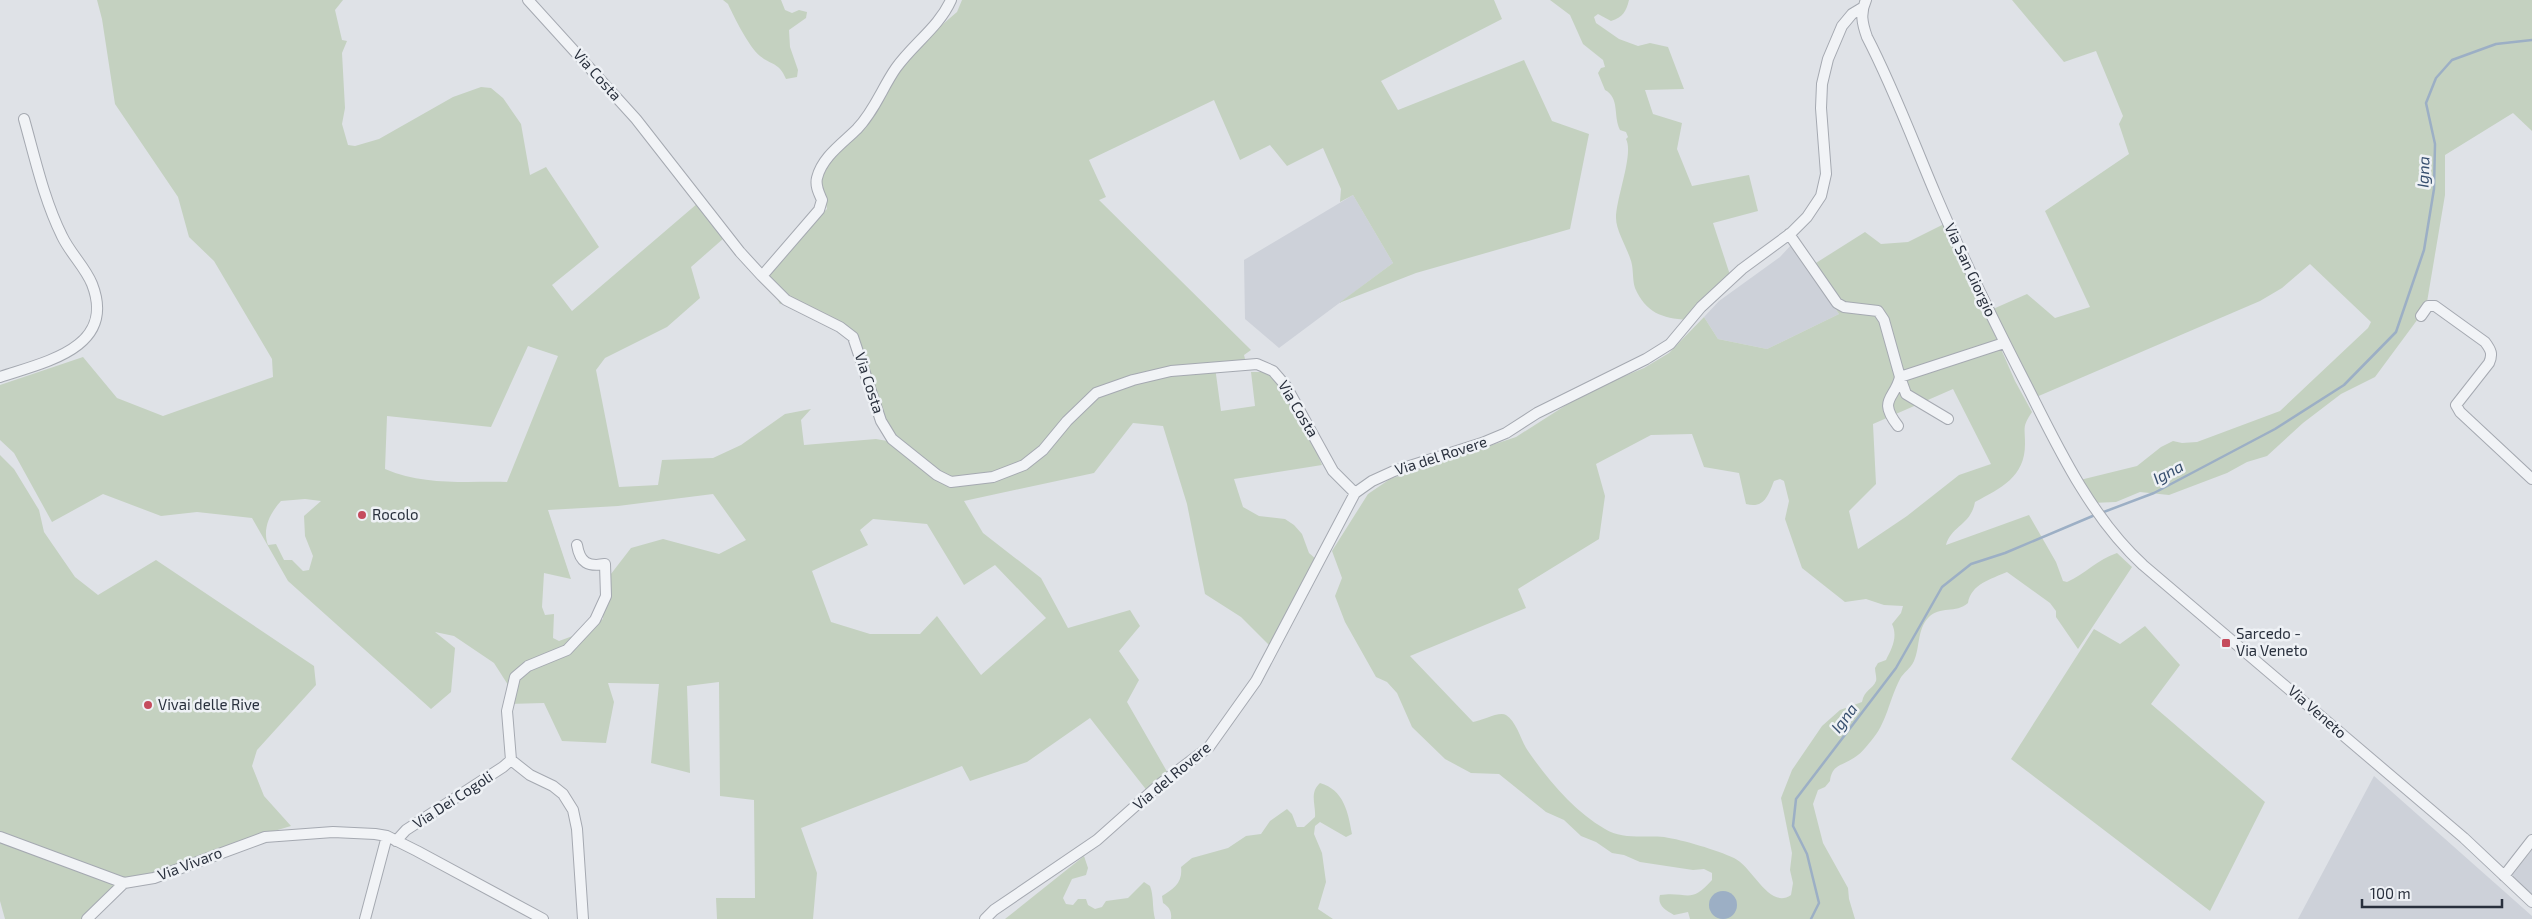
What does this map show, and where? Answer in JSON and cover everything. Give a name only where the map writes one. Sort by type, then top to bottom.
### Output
[{"type":"street","name":"Via Costa","points":[[528,0],[636,119],[740,252],[762,276],[786,300],[840,327],[853,337],[874,404],[892,439],[930,470],[951,482],[993,477],[1024,465],[1043,450],[1067,421],[1096,393],[1133,380],[1172,371],[1257,364],[1273,371],[1286,386],[1333,470],[1355,493]]},
{"type":"street","points":[[762,276],[819,210],[822,200],[816,187],[817,178],[829,157],[847,136],[856,130],[876,106],[896,68],[945,13],[951,0]]},
{"type":"street","name":"Via del Rovere","points":[[985,919],[994,910],[1097,840],[1165,780],[1209,747],[1229,721],[1264,666],[1355,493],[1372,481],[1394,471],[1482,443],[1506,433],[1537,413],[1646,359],[1670,344],[1708,300],[1742,269],[1790,234],[1807,217],[1820,196],[1826,174],[1821,108],[1822,84],[1835,38],[1852,14],[1864,4]]},
{"type":"street","name":"Via San Giorgio","points":[[1864,4],[1862,22],[1867,36],[1935,194],[2004,343],[2055,442],[2103,521]]},
{"type":"street","points":[[0,377],[56,358],[73,349],[89,336],[98,319],[98,304],[92,284],[62,237],[52,213],[24,119]]},
{"type":"street","points":[[1790,234],[1837,304],[1844,307],[1878,311],[1884,320],[1906,394],[1943,414],[1948,419]]},
{"type":"street","points":[[2421,316],[2428,306],[2435,306],[2485,342],[2491,349],[2492,356],[2489,363],[2456,405],[2460,412],[2532,479]]},
{"type":"street","points":[[1900,377],[2004,343]]},
{"type":"street","points":[[1898,426],[1889,413],[1888,404],[1890,395],[1898,384],[1900,377]]},
{"type":"street","name":"Via Veneto","points":[[2103,521],[2115,538],[2143,565],[2299,696],[2532,902]]},
{"type":"street","points":[[577,545],[579,557],[583,563],[592,566],[606,564],[606,596],[595,620],[567,650],[528,666],[515,677],[506,711],[511,760],[530,775],[553,786],[563,794],[573,810],[577,829],[583,919]]},
{"type":"street","name":"Via Dei Cogoli","points":[[391,838],[503,767],[511,760]]},
{"type":"street","name":"Via Vivaro","points":[[0,837],[124,883],[154,878],[265,837],[357,832],[391,838],[543,919]]},
{"type":"street","points":[[365,919],[391,838]]},
{"type":"street","points":[[2504,876],[2532,840]]},
{"type":"street","points":[[87,919],[124,883]]},
{"type":"shaded area","points":[[1353,195],[1393,263],[1279,348],[1245,319],[1244,260]]},
{"type":"shaded area","points":[[1792,244],[1839,314],[1767,349],[1718,339],[1704,317],[1719,301],[1780,257]]},
{"type":"shaded area","points":[[2374,776],[2532,916],[2532,919],[2298,919]]},
{"type":"shaded area","points":[[2532,849],[2532,905],[2507,882]]},
{"type":"green space","points":[[97,0],[343,0],[335,10],[342,40],[347,41],[342,53],[345,108],[342,124],[348,145],[355,146],[379,139],[453,97],[481,87],[491,88],[503,98],[521,124],[530,175],[546,167],[599,247],[552,285],[572,311],[698,203],[724,238],[691,267],[700,298],[667,327],[605,358],[596,370],[619,487],[658,485],[662,460],[713,458],[741,445],[785,414],[811,409],[801,420],[804,445],[876,439],[893,442],[899,439],[882,415],[857,340],[783,303],[780,304],[760,269],[827,209],[821,180],[830,162],[864,124],[894,66],[957,12],[962,0],[1494,0],[1502,19],[1381,81],[1398,110],[1524,60],[1552,121],[1589,134],[1570,229],[1416,273],[1339,303],[1393,263],[1353,195],[1340,202],[1341,189],[1323,148],[1287,166],[1270,145],[1240,160],[1214,100],[1089,160],[1106,197],[1099,200],[1251,350],[1244,355],[1246,363],[1215,367],[1221,411],[1255,406],[1251,372],[1264,372],[1289,385],[1322,465],[1234,479],[1243,507],[1259,516],[1285,519],[1294,525],[1302,534],[1309,553],[1317,560],[1273,649],[1241,617],[1205,594],[1187,504],[1163,426],[1133,423],[1094,473],[964,501],[983,533],[1041,578],[1068,628],[1130,610],[1140,626],[1119,651],[1139,680],[1127,702],[1169,775],[1148,792],[1090,718],[1027,762],[970,781],[962,766],[801,828],[817,873],[813,919],[717,919],[716,898],[755,898],[754,800],[720,796],[719,682],[687,686],[690,773],[651,763],[659,684],[608,683],[614,702],[606,743],[562,741],[544,703],[508,704],[510,688],[494,663],[454,636],[435,632],[455,648],[451,692],[431,709],[288,581],[252,518],[197,512],[161,516],[103,494],[52,522],[14,453],[0,440],[0,385],[83,357],[117,398],[163,416],[273,377],[272,359],[214,261],[189,237],[178,197],[115,104],[102,19]],"holes":[[[528,346],[558,356],[507,482],[445,482],[415,478],[385,469],[387,416],[491,427]],[[713,494],[746,540],[719,554],[663,539],[631,548],[604,583],[603,619],[588,628],[589,630],[559,641],[553,638],[554,614],[545,615],[542,607],[544,573],[571,579],[548,510],[618,506]],[[305,499],[321,501],[304,516],[305,536],[313,556],[309,570],[303,571],[292,560],[284,560],[276,544],[268,545],[266,539],[268,522],[273,511],[281,501]],[[873,519],[927,524],[964,585],[995,565],[1046,618],[981,675],[937,616],[920,634],[870,634],[831,622],[812,571],[868,545],[860,530]]]},
{"type":"green space","points":[[723,0],[781,0],[785,10],[792,13],[799,10],[807,12],[806,18],[789,30],[790,47],[798,70],[797,77],[786,79],[778,67],[756,52],[742,32],[728,4]]},
{"type":"green space","points":[[1550,0],[1629,0],[1621,16],[1611,21],[1598,14],[1594,17],[1596,23],[1619,39],[1638,46],[1650,43],[1668,47],[1684,89],[1645,90],[1653,114],[1682,123],[1677,149],[1692,186],[1749,175],[1758,211],[1713,223],[1732,281],[1687,320],[1670,318],[1656,313],[1644,303],[1635,288],[1631,262],[1616,223],[1628,155],[1626,139],[1628,137],[1626,132],[1620,130],[1613,98],[1605,90],[1598,73],[1601,68],[1605,67],[1603,60],[1583,44],[1570,15]]},
{"type":"green space","points":[[2012,0],[2532,0],[2532,131],[2513,113],[2445,155],[2445,195],[2426,308],[2375,377],[2341,394],[2303,423],[2267,456],[2247,462],[2227,473],[2169,495],[2140,492],[2116,502],[2091,503],[2080,480],[2137,466],[2161,447],[2173,441],[2182,443],[2197,442],[2280,411],[2368,328],[2371,322],[2310,264],[2282,288],[2260,301],[2034,398],[1993,309],[2027,294],[2055,318],[2090,307],[2045,211],[2129,154],[2119,124],[2123,116],[2096,51],[2064,62]]},
{"type":"green space","points":[[1946,223],[2015,381],[2032,412],[2025,424],[2024,455],[2016,473],[1994,492],[1975,502],[1969,516],[1952,534],[1946,545],[2029,515],[2056,562],[2063,581],[2067,582],[2074,579],[2104,559],[2117,553],[2132,567],[2078,649],[2056,617],[2056,611],[2050,603],[2007,572],[1977,587],[1970,596],[1968,603],[1958,608],[1943,610],[1933,614],[1924,623],[1914,661],[1900,679],[1881,727],[1858,755],[1835,769],[1830,781],[1825,787],[1818,790],[1813,804],[1823,843],[1848,888],[1855,919],[1690,919],[1688,912],[1674,915],[1661,904],[1660,895],[1693,895],[1705,888],[1712,880],[1712,873],[1704,869],[1693,870],[1640,862],[1624,855],[1612,853],[1596,842],[1581,836],[1564,820],[1546,812],[1499,774],[1471,773],[1445,759],[1412,727],[1397,693],[1387,682],[1376,677],[1345,622],[1335,596],[1342,578],[1332,551],[1368,494],[1390,479],[1516,437],[1588,391],[1644,368],[1669,353],[1704,317],[1718,339],[1767,349],[1839,314],[1808,268],[1865,232],[1881,244],[1908,242]],"holes":[[[1953,389],[1991,464],[1959,475],[1907,516],[1858,549],[1849,511],[1876,484],[1873,424]],[[1692,434],[1704,467],[1739,473],[1746,504],[1757,505],[1761,503],[1765,500],[1774,481],[1780,479],[1784,481],[1789,501],[1785,519],[1802,568],[1845,602],[1866,599],[1884,605],[1903,606],[1901,613],[1892,624],[1894,642],[1886,660],[1878,663],[1875,668],[1875,684],[1865,695],[1862,702],[1840,710],[1822,726],[1792,770],[1781,798],[1792,853],[1790,870],[1793,883],[1791,895],[1783,898],[1775,897],[1768,892],[1741,863],[1727,855],[1672,838],[1619,835],[1594,822],[1572,804],[1544,773],[1525,747],[1510,718],[1499,714],[1473,722],[1410,656],[1526,608],[1518,589],[1599,539],[1605,496],[1596,464],[1651,435]]]},
{"type":"green space","name":"Vivai delle Rive","points":[[0,455],[14,469],[39,510],[44,532],[75,577],[98,595],[156,560],[314,666],[316,685],[257,750],[252,766],[264,796],[291,826],[234,843],[112,893],[82,919],[5,919],[0,901]]},
{"type":"green space","points":[[2145,626],[2180,665],[2151,704],[2265,802],[2210,911],[2011,759],[2094,629],[2120,644]]},
{"type":"green space","points":[[1320,783],[1328,786],[1340,796],[1349,818],[1352,834],[1346,837],[1320,822],[1315,826],[1314,834],[1322,853],[1326,882],[1318,909],[1333,919],[1171,919],[1170,911],[1163,903],[1162,896],[1177,885],[1181,877],[1181,867],[1192,858],[1228,848],[1246,836],[1261,834],[1270,821],[1287,809],[1292,814],[1297,827],[1304,827],[1315,817],[1314,795]]},
{"type":"green space","points":[[1084,856],[1088,868],[1086,875],[1072,879],[1063,898],[1066,904],[1073,905],[1078,899],[1086,899],[1088,905],[1095,909],[1102,907],[1106,901],[1128,898],[1144,882],[1150,886],[1155,919],[1005,919]]},
{"type":"water","points":[[1723,891],[1733,895],[1737,905],[1733,915],[1723,919],[1713,915],[1709,905],[1713,895]]},
{"type":"waterway","name":"Igna","points":[[2101,513],[2154,493],[2275,429],[2344,385],[2396,332],[2424,250],[2434,189],[2435,144],[2426,103],[2436,78],[2452,60],[2496,44],[2532,40]]},
{"type":"waterway","name":"Igna","points":[[1811,919],[1819,903],[1807,854],[1793,826],[1796,799],[1896,668],[1942,587],[1971,564],[2005,553],[2095,515]]},
{"type":"place","name":"Rocolo","points":[[362,515]]},
{"type":"place","name":"Sarcedo - Via Veneto","points":[[2226,643]]},
{"type":"place","name":"Vivai delle Rive","points":[[148,705]]}]
